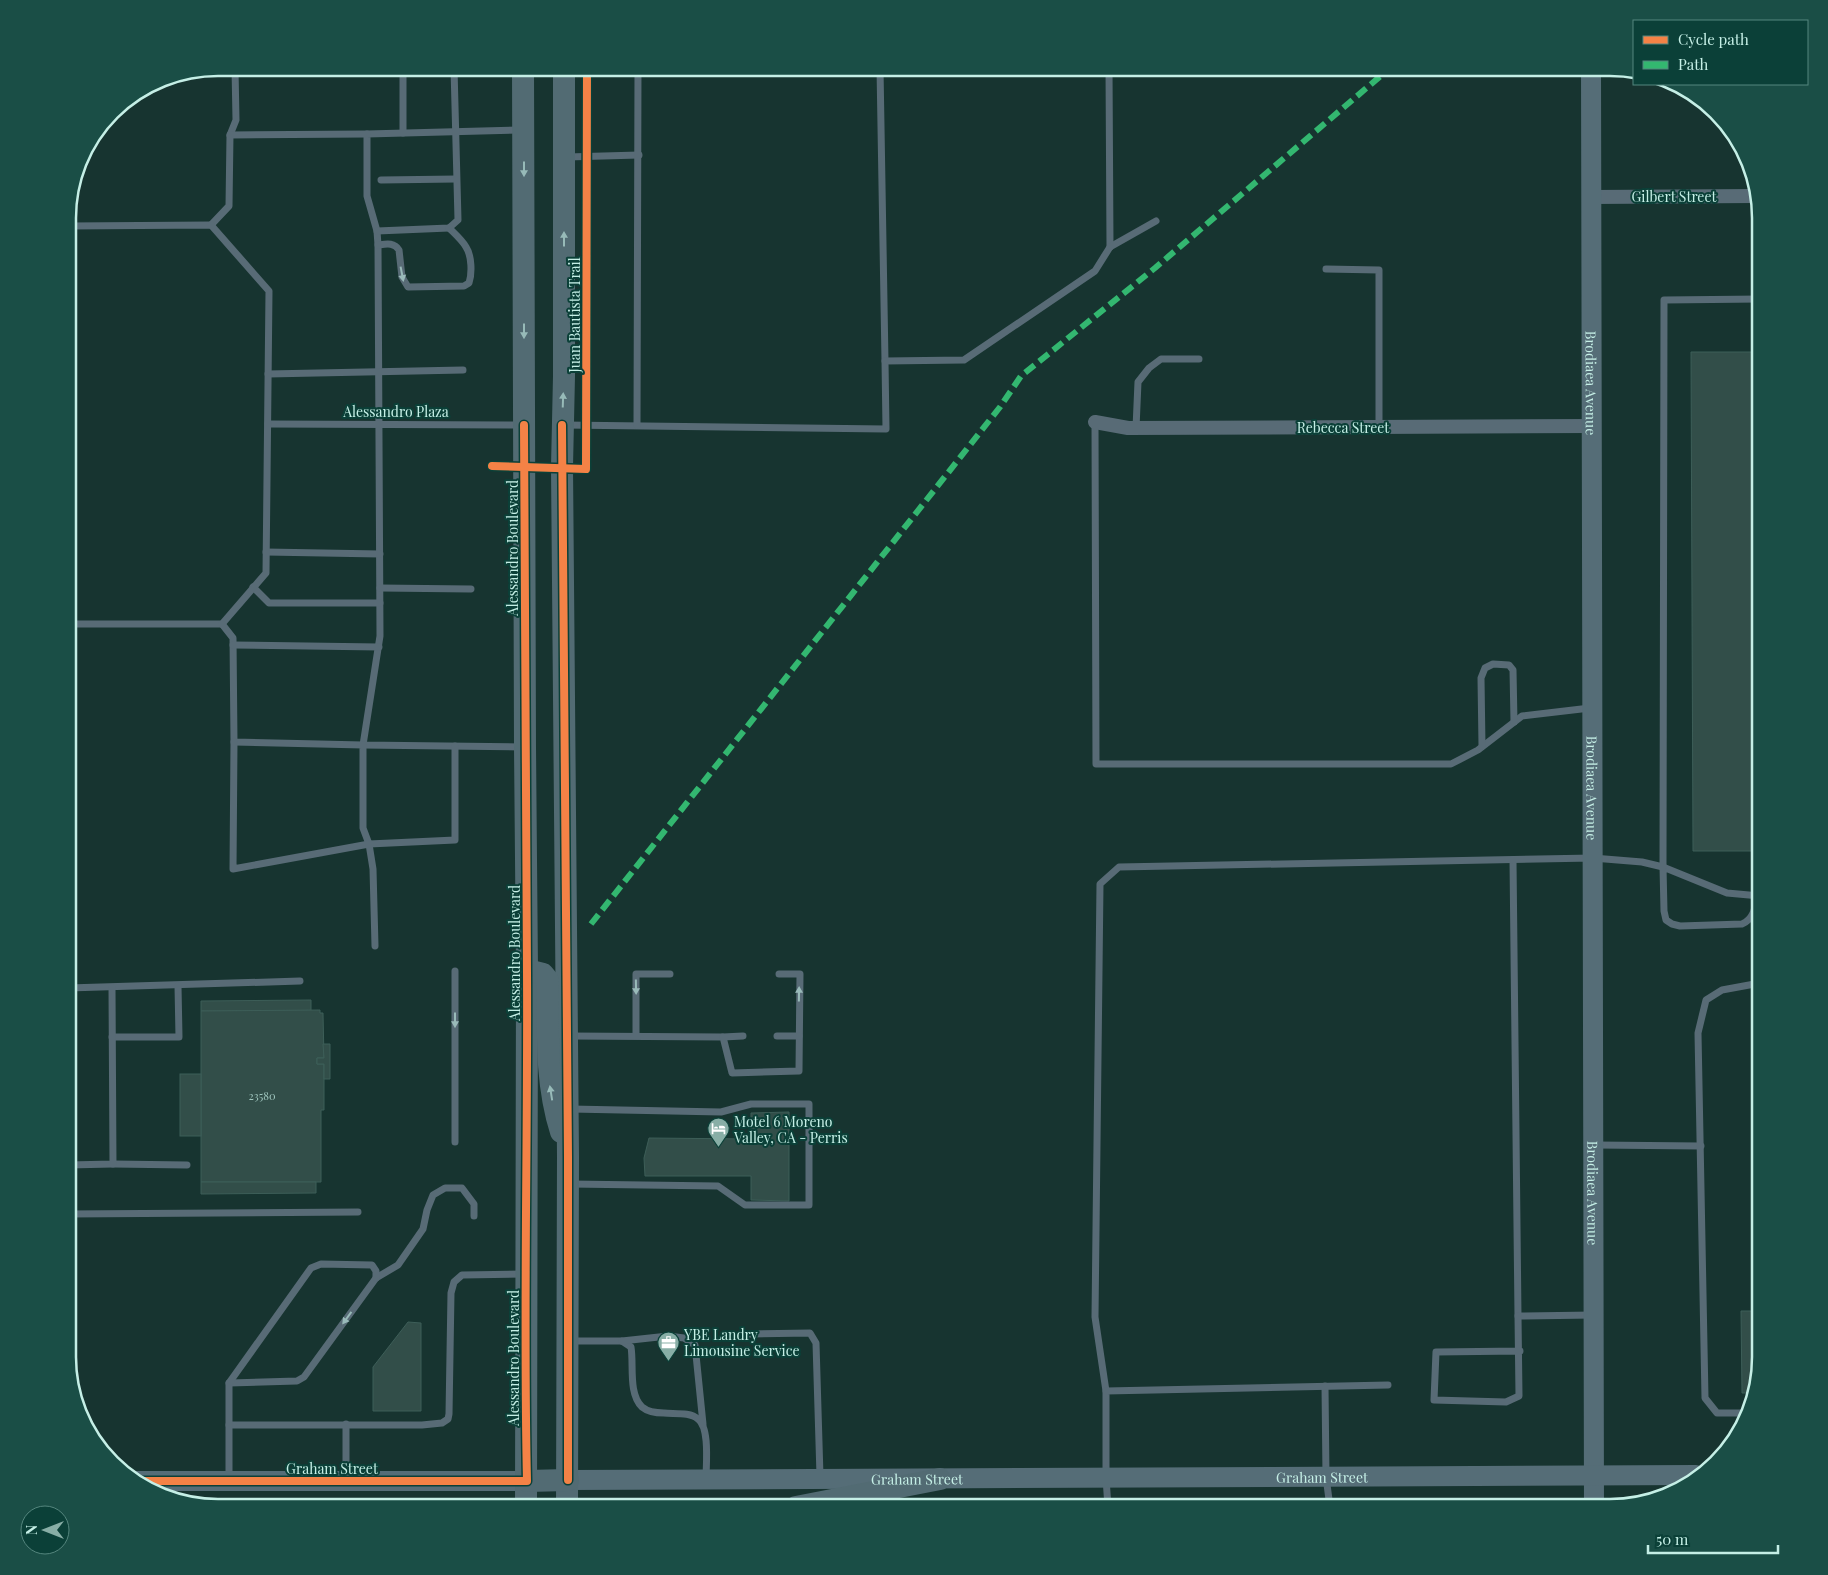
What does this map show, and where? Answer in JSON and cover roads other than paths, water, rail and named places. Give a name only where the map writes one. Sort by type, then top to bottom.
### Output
[{"type":"main road","name":"Alessandro Boulevard","points":[[523,77],[527,970],[526,1499]]},
{"type":"main road","points":[[564,77],[564,376],[562,424],[568,1109],[567,1499]]},
{"type":"main road","points":[[524,425],[562,424]]},
{"type":"main road","points":[[527,970],[544,974],[548,980],[549,1081],[553,1109],[568,1156]]},
{"type":"main road","points":[[841,1499],[940,1479]]},
{"type":"main road","name":"Graham Street","points":[[527,1481],[568,1480]]},
{"type":"street","name":"Brodiaea Avenue","points":[[1591,76],[1594,1499]]},
{"type":"street","name":"Gilbert Street","points":[[1591,197],[1750,196]]},
{"type":"street","name":"Rebecca Street","points":[[1095,422],[1136,428],[1592,426]]},
{"type":"street","name":"Graham Street","points":[[568,1480],[1688,1475]]},
{"type":"street","name":"Graham Street","points":[[149,1481],[527,1481]]},
{"type":"lane","points":[[1109,76],[1110,247]]},
{"type":"lane","points":[[77,226],[211,225],[229,206],[230,135],[236,120],[235,77]]},
{"type":"lane","points":[[403,77],[403,132]]},
{"type":"lane","points":[[377,230],[449,228],[458,220],[454,77]]},
{"type":"lane","points":[[637,425],[638,77]]},
{"type":"lane","points":[[562,424],[886,429],[880,77]]},
{"type":"lane","points":[[230,135],[524,130]]},
{"type":"lane","points":[[367,134],[367,196],[377,230],[378,245],[379,647],[364,744],[364,828],[373,869],[375,946]]},
{"type":"lane","points":[[564,157],[639,155]]},
{"type":"lane","points":[[380,180],[456,179]]},
{"type":"lane","points":[[885,361],[964,360],[1095,271],[1110,247],[1156,221]]},
{"type":"lane","points":[[211,225],[269,291],[266,573],[222,624]]},
{"type":"lane","points":[[378,245],[392,244],[397,246],[402,277],[408,288],[464,286],[470,279],[470,260],[467,248],[449,228]]},
{"type":"lane","points":[[1326,269],[1379,270],[1379,427]]},
{"type":"lane","points":[[1752,299],[1664,300],[1663,867],[1664,911],[1666,920],[1672,924],[1680,926],[1742,924],[1752,916]]},
{"type":"lane","points":[[1136,428],[1138,382],[1149,368],[1161,359],[1199,359]]},
{"type":"lane","points":[[268,374],[463,370]]},
{"type":"lane","points":[[1095,422],[1096,764],[1451,764],[1482,746],[1522,716],[1592,708]]},
{"type":"lane","name":"Alessandro Plaza","points":[[268,424],[524,425]]},
{"type":"lane","points":[[266,552],[380,554]]},
{"type":"lane","points":[[253,587],[269,603],[380,603]]},
{"type":"lane","points":[[380,588],[471,589]]},
{"type":"lane","points":[[77,624],[222,624]]},
{"type":"lane","points":[[222,624],[233,638],[234,869],[369,844],[456,840],[456,746]]},
{"type":"lane","points":[[233,645],[379,647]]},
{"type":"lane","points":[[1482,746],[1481,678],[1485,668],[1493,664],[1509,665],[1513,670],[1514,722]]},
{"type":"lane","points":[[234,742],[525,747]]},
{"type":"lane","points":[[1107,1499],[1106,1391],[1096,1317],[1100,884],[1119,867],[1593,858],[1642,862],[1663,867],[1727,893],[1752,895]]},
{"type":"lane","points":[[1513,860],[1518,1316],[1520,1351],[1519,1396],[1506,1402],[1434,1400],[1436,1352],[1520,1351]]},
{"type":"lane","points":[[455,971],[456,1142]]},
{"type":"lane","points":[[636,1035],[636,974],[670,974]]},
{"type":"lane","points":[[723,1036],[732,1073],[799,1072],[800,974],[778,974]]},
{"type":"lane","points":[[77,988],[300,981]]},
{"type":"lane","points":[[1740,1414],[1717,1413],[1705,1398],[1698,1033],[1706,1000],[1722,990],[1752,984]]},
{"type":"lane","points":[[112,1037],[179,1037],[178,986]]},
{"type":"lane","points":[[112,988],[113,1164]]},
{"type":"lane","points":[[567,1036],[743,1036]]},
{"type":"lane","points":[[777,1036],[799,1036]]},
{"type":"lane","points":[[568,1109],[721,1112],[751,1104],[809,1104],[809,1205],[745,1205],[718,1186],[568,1184]]},
{"type":"lane","points":[[1593,1145],[1701,1146]]},
{"type":"lane","points":[[77,1165],[187,1165]]},
{"type":"lane","points":[[229,1383],[297,1381],[304,1377],[376,1278],[398,1265],[423,1229],[427,1210],[434,1195],[439,1191],[445,1188],[462,1188],[474,1204],[474,1216]]},
{"type":"lane","points":[[77,1214],[358,1212]]},
{"type":"lane","points":[[229,1481],[229,1383],[311,1268],[321,1264],[372,1265],[376,1271],[376,1278]]},
{"type":"lane","points":[[229,1425],[422,1425],[442,1423],[448,1419],[451,1293],[454,1282],[462,1275],[526,1274]]},
{"type":"lane","points":[[1518,1316],[1593,1316]]},
{"type":"lane","points":[[750,1334],[810,1333],[816,1343],[820,1479]]},
{"type":"lane","points":[[568,1341],[622,1341],[668,1336],[684,1338],[695,1345],[703,1425],[706,1433],[706,1479]]},
{"type":"lane","points":[[622,1341],[631,1347],[634,1385],[637,1398],[642,1407],[649,1411],[660,1413],[686,1414],[698,1418],[703,1425]]},
{"type":"lane","points":[[1106,1391],[1388,1385]]},
{"type":"lane","points":[[1325,1386],[1326,1477],[1329,1499]]},
{"type":"lane","points":[[346,1424],[346,1481]]},
{"type":"place","name":"Motel 6 Moreno Valley, CA - Perris","points":[[718,1148]]},
{"type":"place","name":"YBE Landry Limousine Service","points":[[668,1361]]}]
